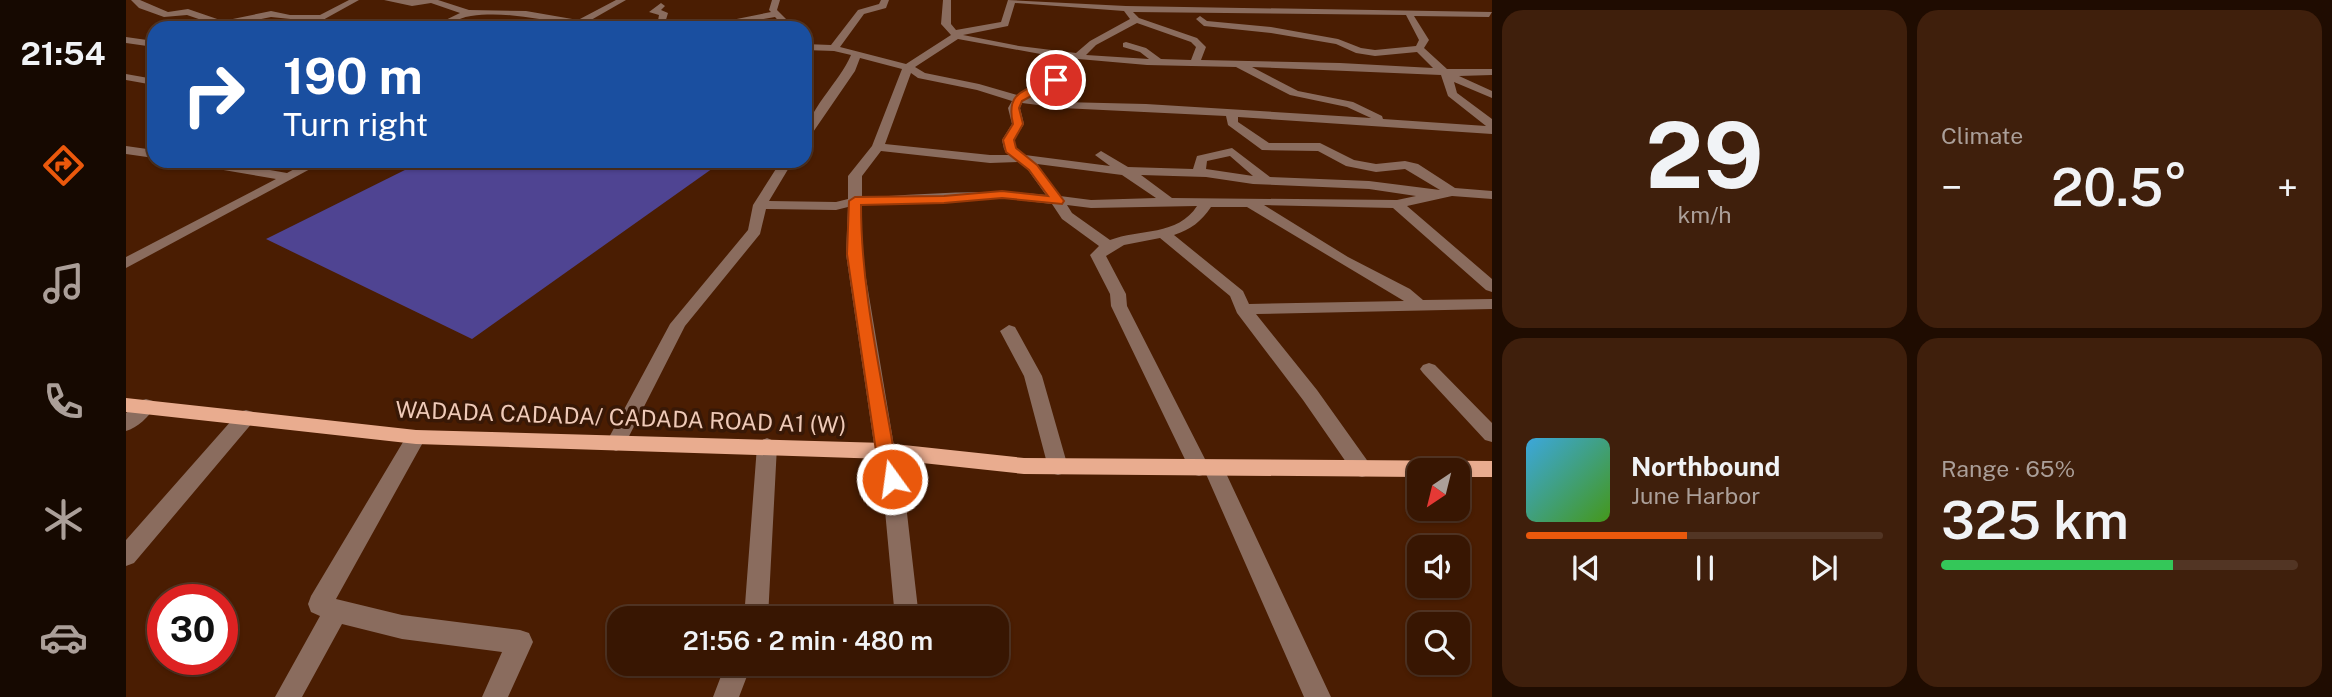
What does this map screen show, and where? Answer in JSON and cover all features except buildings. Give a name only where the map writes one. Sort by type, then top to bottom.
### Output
[{"type":"main road","name":"WADADA CADADA/ CADADA ROAD A1 (W)","points":[[136,405],[416,437],[888,451],[1024,466],[1492,469]]},
{"type":"street","points":[[135,0],[142,6],[167,15],[188,12],[214,21]]},
{"type":"street","points":[[318,21],[355,0]]},
{"type":"street","points":[[388,0],[412,3],[430,1],[468,13],[526,14],[555,21]]},
{"type":"street","points":[[584,21],[622,0]]},
{"type":"street","points":[[776,0],[773,10],[784,21]]},
{"type":"street","points":[[834,48],[860,12],[883,6],[885,0]]},
{"type":"street","points":[[947,0],[946,24],[956,34],[1062,55],[1444,74],[1492,72]]},
{"type":"street","points":[[906,606],[888,451],[854,254],[855,176],[878,147],[908,67],[956,34],[1005,23],[1013,0],[1126,9],[1290,13],[1407,5]]},
{"type":"street","points":[[1245,0],[1290,13]]},
{"type":"street","points":[[1382,2],[1489,12]]},
{"type":"street","points":[[1407,5],[1424,40],[1419,49]]},
{"type":"street","points":[[1474,5],[1489,12]]},
{"type":"street","points":[[661,6],[653,12],[664,13],[661,21]]},
{"type":"street","points":[[1126,9],[1136,20],[1194,40],[1201,47],[1196,61]]},
{"type":"street","points":[[1190,11],[1203,23],[1267,29],[1326,40],[1359,51],[1398,53],[1419,49]]},
{"type":"street","points":[[450,21],[468,13]]},
{"type":"street","points":[[237,21],[271,14],[289,18],[322,19]]},
{"type":"street","points":[[737,21],[777,14]]},
{"type":"street","points":[[1079,56],[1093,43],[1136,20]]},
{"type":"street","points":[[126,40],[147,43]]},
{"type":"street","points":[[1126,45],[1143,50],[1159,61]]},
{"type":"street","points":[[812,47],[857,53],[908,67],[922,76],[979,87],[1018,99],[1062,105],[1146,107],[1492,128]]},
{"type":"street","points":[[1419,49],[1444,74],[1492,95]]},
{"type":"street","points":[[812,125],[850,71],[857,53]]},
{"type":"street","points":[[1062,55],[1062,71],[1056,80],[1018,99],[1014,108],[1018,124],[1008,140],[1010,149],[1033,167],[1067,216],[1108,246]]},
{"type":"street","points":[[1234,62],[1292,93],[1321,101],[1346,102],[1377,115],[1381,122]]},
{"type":"street","points":[[1444,74],[1452,93],[1492,128]]},
{"type":"street","points":[[126,77],[147,81]]},
{"type":"street","points":[[1232,114],[1232,122],[1266,147]]},
{"type":"street","points":[[878,147],[990,159],[1020,158],[1129,171],[1199,172],[1266,180],[1380,186],[1437,195]]},
{"type":"street","points":[[1199,172],[1201,159],[1232,152],[1266,147],[1320,147],[1350,163],[1376,168],[1405,165],[1413,167],[1452,192]]},
{"type":"street","points":[[126,150],[147,153]]},
{"type":"street","points":[[1232,152],[1266,180]]},
{"type":"street","points":[[1101,155],[1129,171],[1168,201]]},
{"type":"street","points":[[236,168],[290,177]]},
{"type":"street","points":[[126,262],[306,168]]},
{"type":"street","points":[[616,443],[678,324],[755,231],[760,205],[783,168]]},
{"type":"street","points":[[760,205],[836,206],[855,201],[944,200],[1002,194],[1091,204],[1168,201],[1250,204],[1266,201],[1397,204],[1452,192],[1492,195]]},
{"type":"street","points":[[1207,202],[1199,219],[1164,234],[1108,246],[1100,251],[1098,259],[1118,294],[1119,306],[1206,469],[1318,697]]},
{"type":"street","points":[[1250,204],[1343,260],[1404,292],[1417,304]]},
{"type":"street","points":[[1397,204],[1492,287]]},
{"type":"street","points":[[1164,234],[1237,294],[1243,309],[1363,469]]},
{"type":"street","points":[[1243,309],[1492,304]]},
{"type":"street","points":[[1009,331],[1033,376],[1058,467]]},
{"type":"street","points":[[1429,369],[1492,435]]},
{"type":"street","points":[[126,424],[136,405]]},
{"type":"street","points":[[126,556],[246,417]]},
{"type":"street","points":[[416,437],[320,604],[337,611],[402,627],[520,642],[495,697]]},
{"type":"street","points":[[757,606],[766,446]]},
{"type":"street","points":[[288,697],[337,611]]},
{"type":"street","points":[[726,697],[734,676]]},
{"type":"shaded area","points":[[409,168],[713,168],[472,339],[266,239]]},
{"type":"route","points":[[892,479],[890,452],[885,451],[859,297],[854,254],[857,217],[855,201],[944,200],[1002,194],[1058,201],[1033,167],[1010,149],[1008,140],[1018,124],[1014,108],[1018,99],[1056,80]]}]
